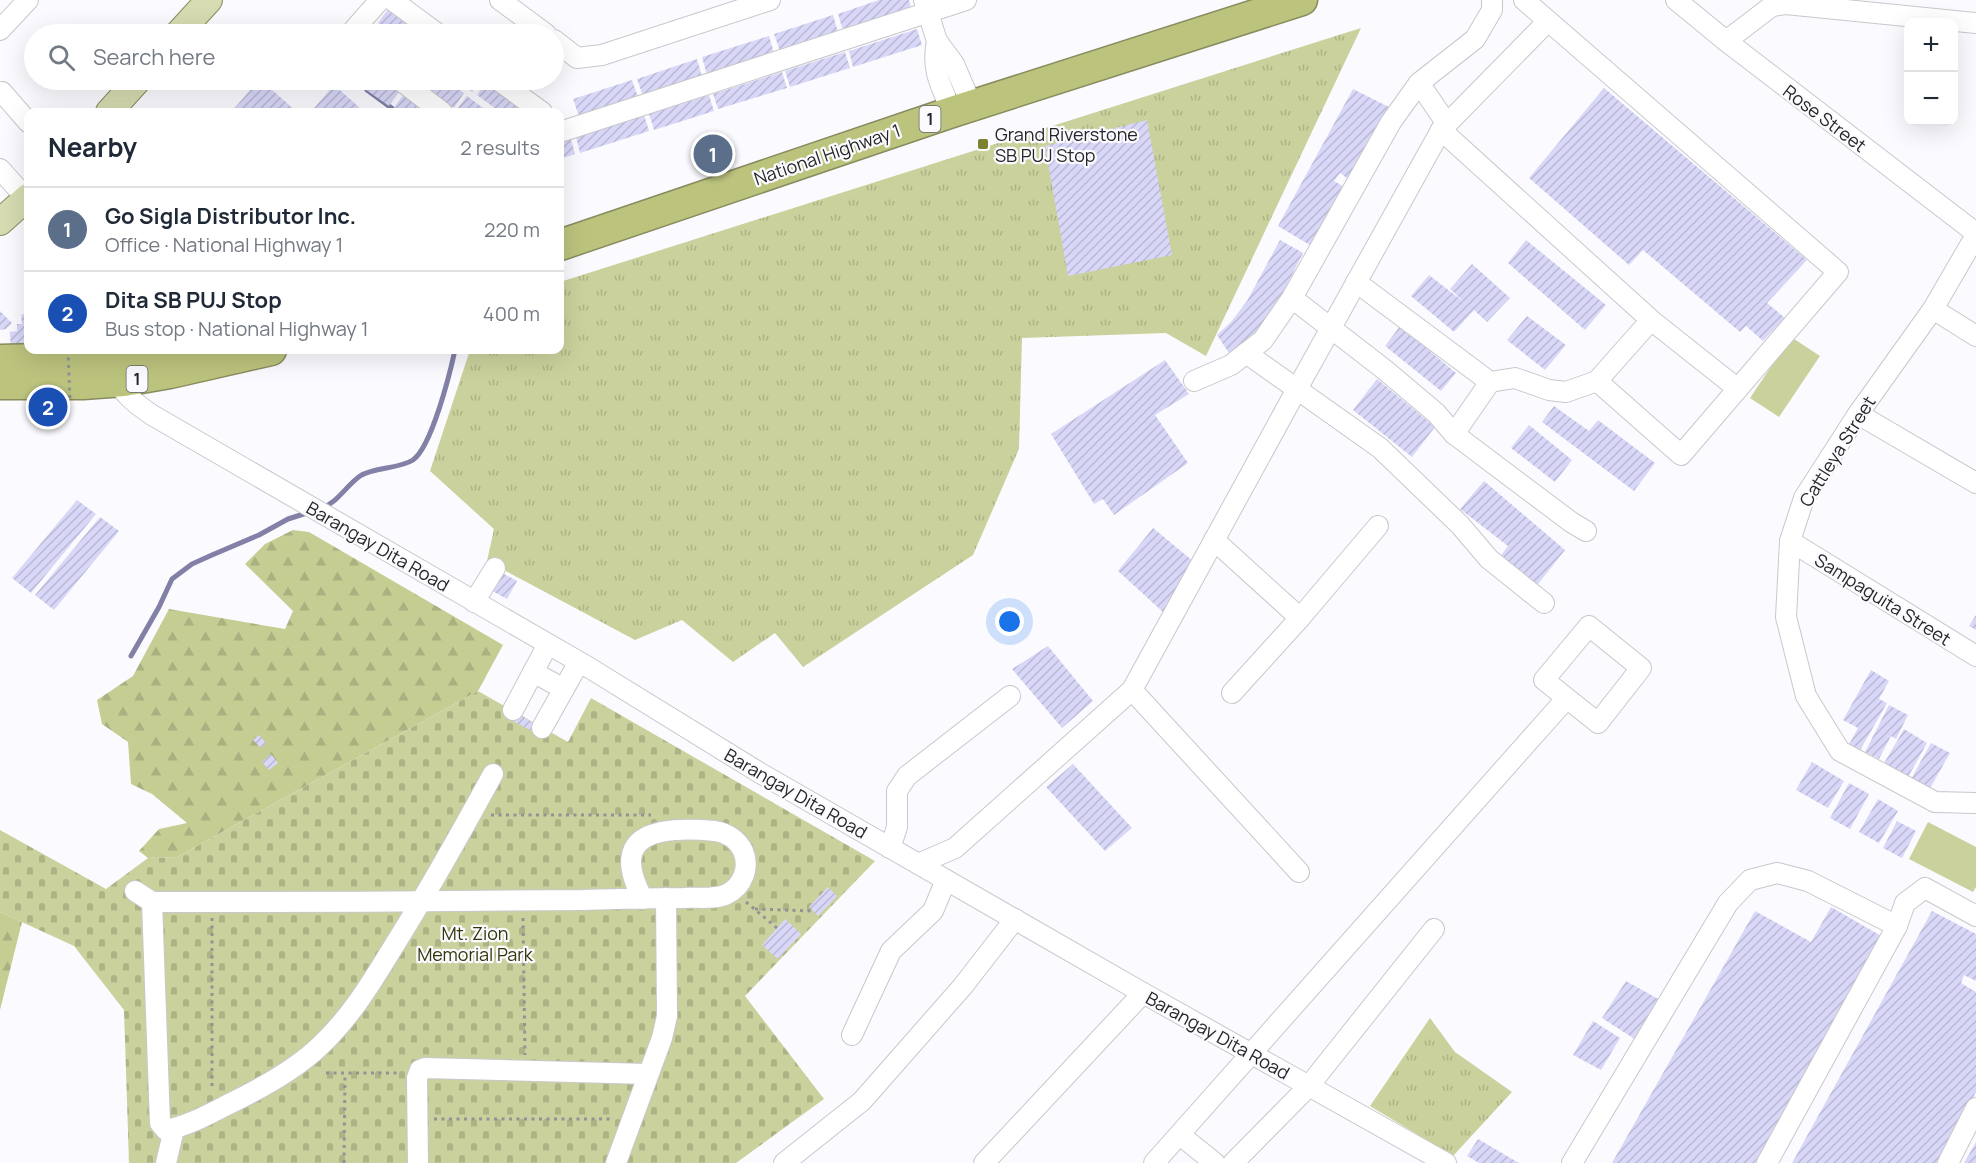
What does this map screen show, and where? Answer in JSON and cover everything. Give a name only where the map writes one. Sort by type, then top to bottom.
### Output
[{"type":"highway","name":"National Highway 1","points":[[564,244],[962,109],[1302,0]]},
{"type":"highway","name":"1","points":[[0,360],[115,369],[236,354]]},
{"type":"highway","name":"1","points":[[0,384],[83,384],[115,369]]},
{"type":"main road","points":[[187,24],[209,0]]},
{"type":"main road","points":[[113,108],[129,90]]},
{"type":"main road","points":[[0,235],[18,206]]},
{"type":"street","points":[[0,30],[28,0]]},
{"type":"street","points":[[359,24],[380,0]]},
{"type":"street","points":[[392,0],[424,24]]},
{"type":"street","points":[[500,0],[532,24]]},
{"type":"street","points":[[564,48],[577,58],[602,56],[770,0]]},
{"type":"street","points":[[564,128],[926,6],[966,0]]},
{"type":"street","points":[[1194,381],[1231,365],[1263,340],[1292,298],[1390,122],[1419,82],[1475,39],[1492,10],[1492,0]]},
{"type":"street","points":[[1524,0],[1838,272],[1681,455],[1597,381]]},
{"type":"street","name":"Rose Street","points":[[1677,0],[1726,41],[1976,234]]},
{"type":"street","points":[[1726,41],[1772,6],[1786,4],[1976,23]]},
{"type":"street","points":[[926,6],[937,41],[954,64],[962,109]]},
{"type":"street","points":[[918,864],[955,848],[1132,690],[1356,282],[1444,127],[1548,21]]},
{"type":"street","points":[[1419,82],[1444,127],[1651,320],[1738,389]]},
{"type":"street","points":[[413,90],[437,108]]},
{"type":"street","points":[[512,90],[536,108]]},
{"type":"street","points":[[2,93],[24,118]]},
{"type":"street","points":[[0,169],[18,206]]},
{"type":"street","name":"Cattleya Street","points":[[1976,234],[1933,309],[1858,414],[1804,498],[1790,541],[1786,617],[1806,696],[1840,751],[1935,801],[1976,803]]},
{"type":"street","points":[[1356,282],[1490,382],[1515,378],[1549,390],[1566,392],[1597,381],[1651,320]]},
{"type":"street","points":[[1292,298],[1385,370],[1436,413],[1454,434],[1586,531]]},
{"type":"street","points":[[1933,309],[1976,336]]},
{"type":"street","points":[[1246,353],[1380,448],[1460,525],[1489,559],[1544,603]]},
{"type":"street","points":[[152,414],[144,402],[146,393],[174,361]]},
{"type":"street","name":"Barangay Dita Road","points":[[115,369],[131,400],[152,414],[579,662],[760,773],[1308,1087],[1446,1163]]},
{"type":"street","points":[[1454,434],[1490,382]]},
{"type":"street","points":[[1858,414],[1976,483]]},
{"type":"street","points":[[1232,693],[1300,618],[1378,526]]},
{"type":"street","points":[[1214,540],[1300,618]]},
{"type":"street","name":"Sampaguita Street","points":[[1790,541],[1976,656]]},
{"type":"street","points":[[474,602],[495,568]]},
{"type":"street","points":[[1589,626],[1641,668],[1598,723],[1566,699],[1544,680],[1589,626]]},
{"type":"street","points":[[513,710],[548,644]]},
{"type":"street","points":[[542,728],[579,662]]},
{"type":"street","points":[[533,672],[564,689]]},
{"type":"street","points":[[1132,690],[1299,872]]},
{"type":"street","points":[[890,848],[897,827],[897,791],[907,776],[1010,696]]},
{"type":"street","points":[[1154,1163],[1566,699]]},
{"type":"street","points":[[152,902],[160,1124],[166,1130],[174,1129],[242,1098],[295,1065],[320,1046],[347,1017],[366,991],[421,902],[493,774]]},
{"type":"street","points":[[135,891],[152,902],[421,902],[643,899],[718,897],[734,890],[740,884],[746,868],[738,843],[732,837],[716,831],[666,830],[638,842],[631,858],[633,880],[643,899]]},
{"type":"street","points":[[1572,1163],[1728,903],[1750,880],[1777,873],[1808,881],[1897,926]]},
{"type":"street","points":[[852,1035],[891,951],[933,911],[946,880]]},
{"type":"street","points":[[1767,1163],[1897,926],[1905,903],[1925,888],[1976,916]]},
{"type":"street","points":[[616,1163],[662,1038],[666,1016],[666,898]]},
{"type":"street","points":[[784,1163],[862,1101],[963,986],[1015,920]]},
{"type":"street","points":[[1233,1163],[1308,1087],[1434,929]]},
{"type":"street","points":[[984,1163],[1143,993]]},
{"type":"street","points":[[418,1163],[417,1078],[420,1070],[425,1068],[648,1074]]},
{"type":"street","points":[[1948,1163],[1976,1108]]},
{"type":"street","points":[[166,1163],[174,1129]]},
{"type":"street","points":[[1180,1135],[1215,1163]]},
{"type":"path","points":[[68,354],[70,402]]},
{"type":"path","points":[[491,815],[661,815]]},
{"type":"path","points":[[741,898],[777,928]]},
{"type":"path","points":[[755,909],[813,911]]},
{"type":"path","points":[[212,912],[212,1087]]},
{"type":"path","points":[[523,913],[525,1059]]},
{"type":"path","points":[[326,1073],[408,1072]]},
{"type":"path","points":[[344,1163],[345,1073]]},
{"type":"path","points":[[417,1119],[632,1119]]},
{"type":"green space","points":[[1361,28],[1206,356],[1166,333],[1022,338],[1019,449],[973,555],[803,667],[775,633],[733,662],[682,620],[635,640],[487,561],[494,529],[430,471],[469,354],[564,354],[564,281]]},
{"type":"green space","points":[[1791,337],[1820,356],[1779,417],[1750,398]]},
{"type":"green space","points":[[293,530],[309,532],[503,645],[478,691],[177,857],[148,858],[139,851],[159,829],[187,823],[152,794],[131,784],[128,742],[102,724],[97,700],[133,676],[169,609],[285,629],[293,611],[245,564],[265,544]]},
{"type":"green space","name":"Mt. Zion Memorial Park","points":[[478,691],[568,742],[591,698],[875,861],[745,996],[824,1099],[736,1163],[129,1163],[124,1010],[74,946],[0,912],[0,830],[106,889],[148,858],[177,857]]},
{"type":"green space","points":[[1928,822],[1976,847],[1976,887],[1973,892],[1909,859]]},
{"type":"green space","points":[[0,912],[22,922],[0,1010]]},
{"type":"green space","points":[[1430,1018],[1455,1052],[1512,1092],[1453,1156],[1370,1106]]},
{"type":"building","points":[[879,0],[909,0],[911,9],[843,31],[838,14]]},
{"type":"building","points":[[388,9],[409,24],[379,24]]},
{"type":"building","points":[[833,15],[838,32],[780,51],[774,34]]},
{"type":"building","points":[[917,29],[922,45],[853,67],[849,51]]},
{"type":"building","points":[[769,36],[774,53],[707,75],[702,57]]},
{"type":"building","points":[[845,52],[850,68],[790,87],[785,71]]},
{"type":"building","points":[[697,59],[702,77],[643,96],[637,79]]},
{"type":"building","points":[[782,72],[787,88],[718,109],[713,94]]},
{"type":"building","points":[[632,80],[638,97],[579,116],[573,99]]},
{"type":"building","points":[[1604,88],[1807,260],[1767,303],[1785,318],[1763,341],[1746,326],[1740,332],[1643,250],[1629,265],[1529,178]]},
{"type":"building","points":[[1353,89],[1391,108],[1351,181],[1340,173],[1334,181],[1346,188],[1313,247],[1278,226]]},
{"type":"building","points":[[250,90],[272,90],[292,108],[234,108]]},
{"type":"building","points":[[330,90],[340,90],[359,107],[358,108],[314,108]]},
{"type":"building","points":[[366,90],[400,91],[389,106]]},
{"type":"building","points":[[429,90],[460,90],[464,93],[454,108]]},
{"type":"building","points":[[481,90],[499,90],[524,108],[495,108],[477,95]]},
{"type":"building","points":[[404,94],[424,108],[394,108]]},
{"type":"building","points":[[709,95],[714,111],[654,130],[649,114]]},
{"type":"building","points":[[467,96],[484,108],[458,108]]},
{"type":"building","points":[[644,115],[649,131],[580,153],[576,137]]},
{"type":"building","points":[[1147,120],[1172,255],[1068,276],[1045,146]]},
{"type":"building","points":[[571,139],[575,154],[564,158],[564,141]]},
{"type":"building","points":[[1280,240],[1303,253],[1269,321],[1251,341],[1231,356],[1217,335],[1231,322],[1247,301]]},
{"type":"building","points":[[1526,240],[1606,305],[1585,330],[1508,263]]},
{"type":"building","points":[[1472,264],[1510,298],[1487,322],[1474,310],[1454,332],[1411,296],[1429,275],[1465,303],[1450,289]]},
{"type":"building","points":[[0,311],[12,323],[6,329],[0,330]]},
{"type":"building","points":[[24,314],[24,350],[11,351],[10,332],[17,331],[17,324],[22,324],[21,315]]},
{"type":"building","points":[[1527,316],[1566,345],[1545,370],[1507,340]]},
{"type":"building","points":[[1400,326],[1456,373],[1441,391],[1385,346]]},
{"type":"building","points":[[1165,360],[1189,394],[1155,415],[1188,463],[1114,515],[1103,499],[1094,504],[1051,434]]},
{"type":"building","points":[[1377,379],[1435,427],[1412,457],[1353,410]]},
{"type":"building","points":[[1554,406],[1589,431],[1598,420],[1655,463],[1634,491],[1542,422]]},
{"type":"building","points":[[1529,425],[1572,460],[1555,482],[1511,448]]},
{"type":"building","points":[[1484,481],[1565,550],[1534,589],[1499,558],[1508,546],[1460,509]]},
{"type":"building","points":[[77,500],[96,514],[31,593],[12,578]]},
{"type":"building","points":[[100,517],[119,531],[54,610],[35,595]]},
{"type":"building","points":[[1153,528],[1193,561],[1164,613],[1118,571]]},
{"type":"building","points":[[495,569],[517,581],[507,599],[485,587]]},
{"type":"building","points":[[1976,615],[1976,630],[1969,626]]},
{"type":"building","points":[[1048,646],[1093,701],[1062,728],[1012,669]]},
{"type":"building","points":[[1871,670],[1889,681],[1879,699],[1887,703],[1858,754],[1847,748],[1858,728],[1843,720]]},
{"type":"building","points":[[1889,705],[1908,715],[1896,739],[1891,736],[1879,759],[1865,752]]},
{"type":"building","points":[[517,714],[536,724],[532,731],[513,721]]},
{"type":"building","points":[[1904,729],[1927,743],[1907,779],[1883,765]]},
{"type":"building","points":[[259,735],[266,743],[261,748],[253,740]]},
{"type":"building","points":[[1931,743],[1950,753],[1929,790],[1911,779]]},
{"type":"building","points":[[271,754],[278,763],[269,770],[262,762]]},
{"type":"building","points":[[1812,762],[1844,781],[1828,808],[1796,790]]},
{"type":"building","points":[[1073,764],[1132,828],[1105,851],[1046,787]]},
{"type":"building","points":[[1849,783],[1869,794],[1850,829],[1830,818]]},
{"type":"building","points":[[1878,799],[1898,811],[1879,843],[1859,832]]},
{"type":"building","points":[[1897,821],[1916,831],[1902,858],[1883,848]]},
{"type":"building","points":[[828,887],[837,896],[818,916],[809,907]]},
{"type":"building","points":[[1831,907],[1883,937],[1755,1163],[1612,1163],[1755,911],[1811,942]]},
{"type":"building","points":[[1932,911],[1976,934],[1976,981],[1964,975],[1961,983],[1976,992],[1976,1092],[1937,1163],[1792,1163]]},
{"type":"building","points":[[785,919],[801,934],[778,959],[762,945]]},
{"type":"building","points":[[1626,981],[1662,1001],[1636,1040],[1602,1018]]},
{"type":"building","points":[[1593,1021],[1620,1038],[1601,1070],[1573,1055]]},
{"type":"building","points":[[1478,1139],[1519,1163],[1479,1163],[1467,1156]]},
{"type":"building","points":[[1976,1142],[1976,1163],[1964,1163]]},
{"type":"waterway","points":[[367,90],[392,108]]},
{"type":"waterway","points":[[322,508],[333,502],[360,476],[407,463],[420,452],[439,408],[454,354]]},
{"type":"waterway","points":[[131,656],[172,579],[192,564],[259,535],[288,519],[310,512]]},
{"type":"place","name":"Grand Riverstone SB PUJ Stop","points":[[983,144]]},
{"type":"place","name":"Go Sigla Distributor Inc.","points":[[713,154]]},
{"type":"place","name":"Dita SB PUJ Stop","points":[[48,407]]}]
